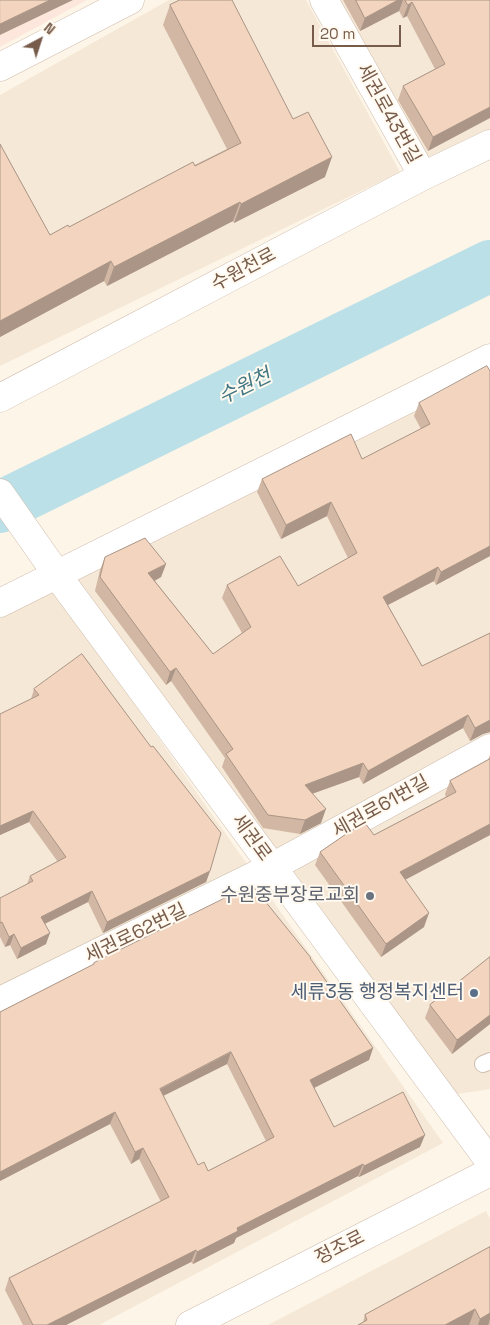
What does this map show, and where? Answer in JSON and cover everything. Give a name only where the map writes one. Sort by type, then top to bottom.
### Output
[{"type":"street","points":[[0,67],[130,0]]},
{"type":"street","name":"세권로43번길","points":[[324,0],[423,176]]},
{"type":"street","name":"수원천로","points":[[0,398],[423,176],[490,144]]},
{"type":"street","points":[[0,603],[53,569],[490,358]]},
{"type":"street","name":"세권로","points":[[0,493],[53,569],[490,1162]]},
{"type":"street","name":"세권로61번길","points":[[272,867],[490,748]]},
{"type":"street","name":"세권로62번길","points":[[0,1001],[272,867]]},
{"type":"street","name":"정조로","points":[[190,1325],[490,1172]]},
{"type":"shaded area","points":[[0,0],[87,0],[0,47]]},
{"type":"shaded area","points":[[169,0],[306,0],[400,172],[0,366],[0,95]]},
{"type":"shaded area","points":[[327,0],[490,0],[490,131],[418,165]]},
{"type":"shaded area","points":[[490,370],[490,1089],[457,1094],[292,869],[167,707],[72,576]]},
{"type":"shaded area","points":[[55,591],[443,1143],[99,1325],[0,1325],[0,618]]},
{"type":"shaded area","points":[[486,1211],[490,1219],[490,1325],[268,1325]]},
{"type":"building","points":[[0,0],[50,0],[0,24]]},
{"type":"building","points":[[180,0],[232,0],[293,119],[308,112],[332,157],[114,267],[111,261],[0,321],[0,144],[50,235],[68,225],[69,227],[193,162],[195,166],[241,143],[170,5]]},
{"type":"building","points":[[356,0],[398,0],[365,18]]},
{"type":"building","points":[[405,0],[490,0],[490,107],[433,137],[403,86],[445,64],[412,2],[408,5]]},
{"type":"building","points":[[487,366],[490,371],[490,546],[441,572],[438,567],[383,597],[422,666],[490,633],[490,720],[475,728],[468,715],[368,771],[363,763],[305,785],[326,809],[305,820],[268,815],[226,754],[233,749],[176,668],[170,672],[100,577],[105,557],[145,538],[166,564],[148,573],[213,654],[251,627],[227,585],[280,556],[298,586],[357,553],[331,502],[286,525],[262,479],[351,434],[362,459],[430,424],[419,403]]},
{"type":"building","points":[[82,654],[151,747],[153,746],[221,833],[210,871],[107,922],[92,891],[41,917],[50,933],[21,948],[14,934],[9,937],[2,922],[0,923],[0,898],[33,881],[30,876],[66,857],[33,811],[0,826],[0,714],[39,695],[34,689]]},
{"type":"building","points":[[490,759],[490,824],[400,872],[429,913],[386,944],[320,852],[365,823],[374,835],[456,792],[450,781]]},
{"type":"building","points":[[252,885],[311,958],[373,1048],[310,1080],[334,1127],[403,1092],[425,1135],[237,1228],[238,1231],[197,1252],[196,1250],[47,1325],[33,1325],[9,1278],[169,1197],[143,1148],[135,1152],[115,1112],[0,1172],[0,1012]],"holes":[[[231,1052],[274,1137],[208,1171],[204,1162],[198,1165],[160,1089]]]},
{"type":"building","name":"세류3동 행정복지센터","points":[[490,957],[490,1015],[457,1040],[430,1005]]},
{"type":"building","points":[[490,1247],[490,1313],[480,1319],[475,1309],[445,1325],[358,1325],[367,1320],[365,1315]]},
{"type":"waterway","name":"수원천","points":[[0,507],[490,266]]},
{"type":"place","name":"수원중부장로교회","points":[[370,896]]},
{"type":"place","name":"세류3동 행정복지센터","points":[[474,993]]}]
